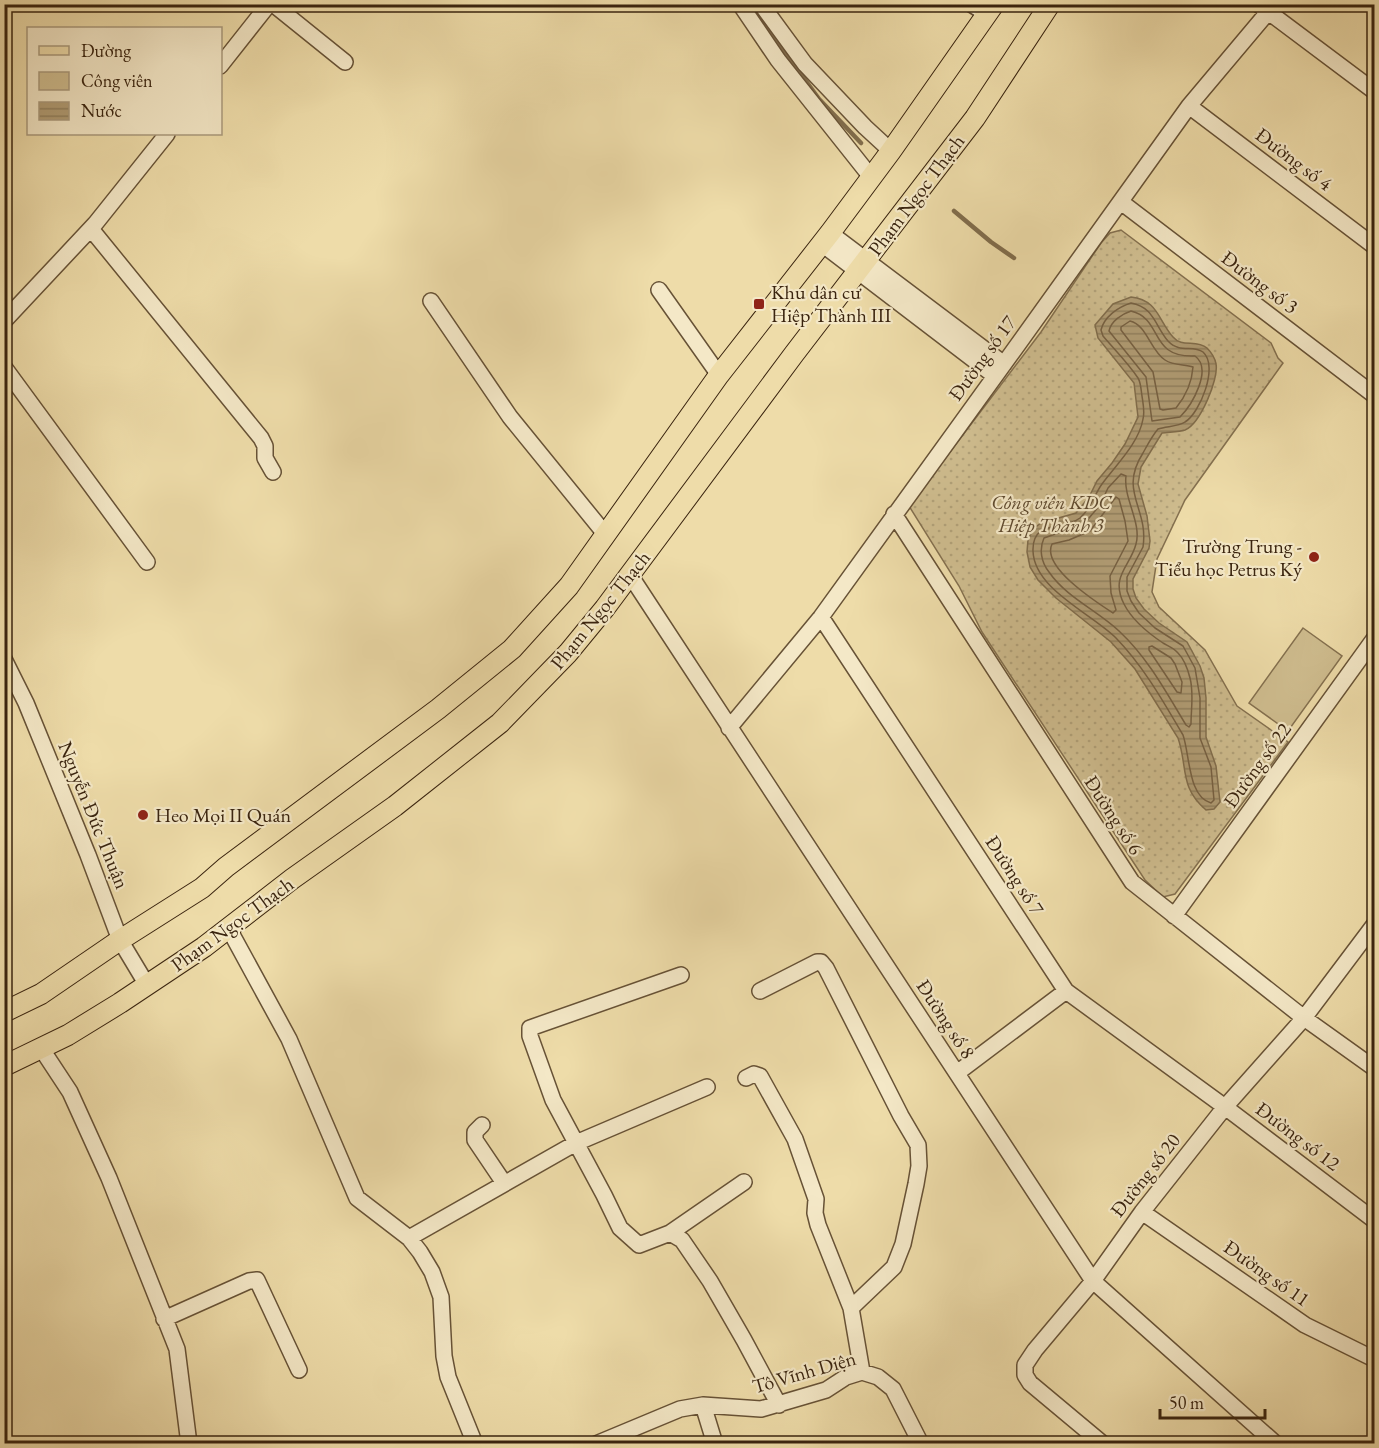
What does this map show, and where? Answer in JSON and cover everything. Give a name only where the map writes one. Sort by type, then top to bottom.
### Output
[{"type":"main road","name":"Phạm Ngọc Thạch","points":[[4,1066],[68,1035],[229,929],[292,879],[395,806],[500,723],[568,653],[630,575],[794,354],[975,118],[1050,4]]},
{"type":"main road","name":"Phạm Ngọc Thạch","points":[[4,1012],[41,994],[202,888],[226,867],[438,709],[512,649],[569,586],[719,375],[891,151],[984,8]]},
{"type":"street","points":[[222,64],[271,4],[345,62]]},
{"type":"street","points":[[740,4],[778,60],[871,177]]},
{"type":"street","points":[[761,4],[805,64],[891,151]]},
{"type":"street","points":[[1266,7],[1374,90]]},
{"type":"street","name":"Đường số 17","points":[[729,728],[821,616],[1189,106],[1266,7]]},
{"type":"street","name":"Đường số 4","points":[[1189,106],[1374,246]]},
{"type":"street","points":[[4,321],[91,229],[166,135]]},
{"type":"street","name":"Đường số 3","points":[[1121,202],[1374,395]]},
{"type":"street","points":[[91,229],[261,438],[265,446],[265,458],[273,472]]},
{"type":"street","points":[[826,238],[999,370]]},
{"type":"street","points":[[659,290],[719,375]]},
{"type":"street","points":[[430,301],[510,417],[606,535]]},
{"type":"street","points":[[4,367],[147,562]]},
{"type":"street","name":"Đường số 6","points":[[894,514],[1132,882],[1304,1018],[1374,1068]]},
{"type":"street","name":"Đường số 8","points":[[630,575],[1093,1281],[1276,1443]]},
{"type":"street","name":"Đường số 7","points":[[821,616],[1066,992],[1225,1107]]},
{"type":"street","name":"Đường số 22","points":[[1174,916],[1374,639]]},
{"type":"street","name":"Nguyễn Đức Thuận","points":[[4,659],[26,703],[120,940],[147,985]]},
{"type":"street","name":"Đường số 20","points":[[1103,1443],[1030,1383],[1025,1375],[1025,1365],[1093,1281],[1142,1212],[1225,1107],[1304,1018],[1374,924]]},
{"type":"street","points":[[229,929],[289,1039],[357,1198],[409,1238],[432,1272],[441,1297],[444,1356],[448,1377],[476,1443]]},
{"type":"street","points":[[760,990],[821,962],[918,1145],[919,1166],[916,1184],[900,1252],[894,1267],[851,1308]]},
{"type":"street","points":[[681,975],[530,1028],[530,1036],[553,1100],[620,1228],[639,1245],[670,1233],[744,1182]]},
{"type":"street","points":[[957,1073],[1066,992]]},
{"type":"street","points":[[41,1048],[70,1092],[109,1178],[177,1349],[189,1443]]},
{"type":"street","points":[[746,1078],[754,1074],[760,1077],[795,1139],[816,1199],[815,1213],[818,1225],[851,1308],[862,1372]]},
{"type":"street","points":[[409,1238],[576,1143],[707,1087]]},
{"type":"street","name":"Đường số 12","points":[[1225,1107],[1374,1220]]},
{"type":"street","points":[[482,1125],[475,1132],[475,1140],[504,1183]]},
{"type":"street","name":"Đường số 11","points":[[1142,1212],[1305,1326],[1374,1359]]},
{"type":"street","points":[[670,1233],[682,1240],[710,1281],[779,1405]]},
{"type":"street","points":[[164,1319],[255,1280],[259,1284],[299,1370]]},
{"type":"street","name":"Tô Vĩnh Diện","points":[[596,1443],[680,1409],[703,1405],[761,1409],[826,1389],[846,1377],[862,1372],[878,1377],[893,1389],[921,1443]]},
{"type":"street","points":[[703,1405],[715,1443]]},
{"type":"green space","name":"Công viên KDC Hiệp Thành 3","points":[[1121,230],[1271,343],[1283,363],[1185,500],[1157,559],[1152,592],[1159,607],[1205,650],[1237,706],[1288,742],[1175,894],[1163,897],[1145,880],[982,632],[959,586],[909,506],[1041,332],[1101,243],[1110,233]]},
{"type":"green space","points":[[1303,628],[1342,656],[1288,731],[1249,703]]},
{"type":"water","points":[[1131,297],[1152,306],[1168,331],[1177,340],[1203,345],[1207,348],[1216,364],[1215,380],[1197,419],[1185,430],[1162,433],[1141,467],[1138,484],[1147,516],[1150,541],[1149,548],[1133,579],[1136,598],[1144,609],[1159,623],[1187,642],[1200,666],[1206,698],[1206,737],[1216,766],[1220,802],[1214,809],[1206,810],[1192,793],[1188,785],[1178,738],[1135,669],[1111,642],[1056,598],[1038,580],[1030,567],[1027,552],[1028,540],[1033,529],[1041,523],[1076,513],[1125,444],[1138,417],[1134,383],[1098,338],[1095,325],[1113,304]]},
{"type":"waterway","points":[[750,4],[819,99],[861,143]]},
{"type":"waterway","points":[[954,211],[1014,258]]},
{"type":"place","name":"Khu dân cư Hiệp Thành III","points":[[759,304]]},
{"type":"place","name":"Trường Trung - Tiểu học Petrus Ký","points":[[1314,557]]},
{"type":"place","name":"Heo Mọi II Quán","points":[[143,815]]}]
